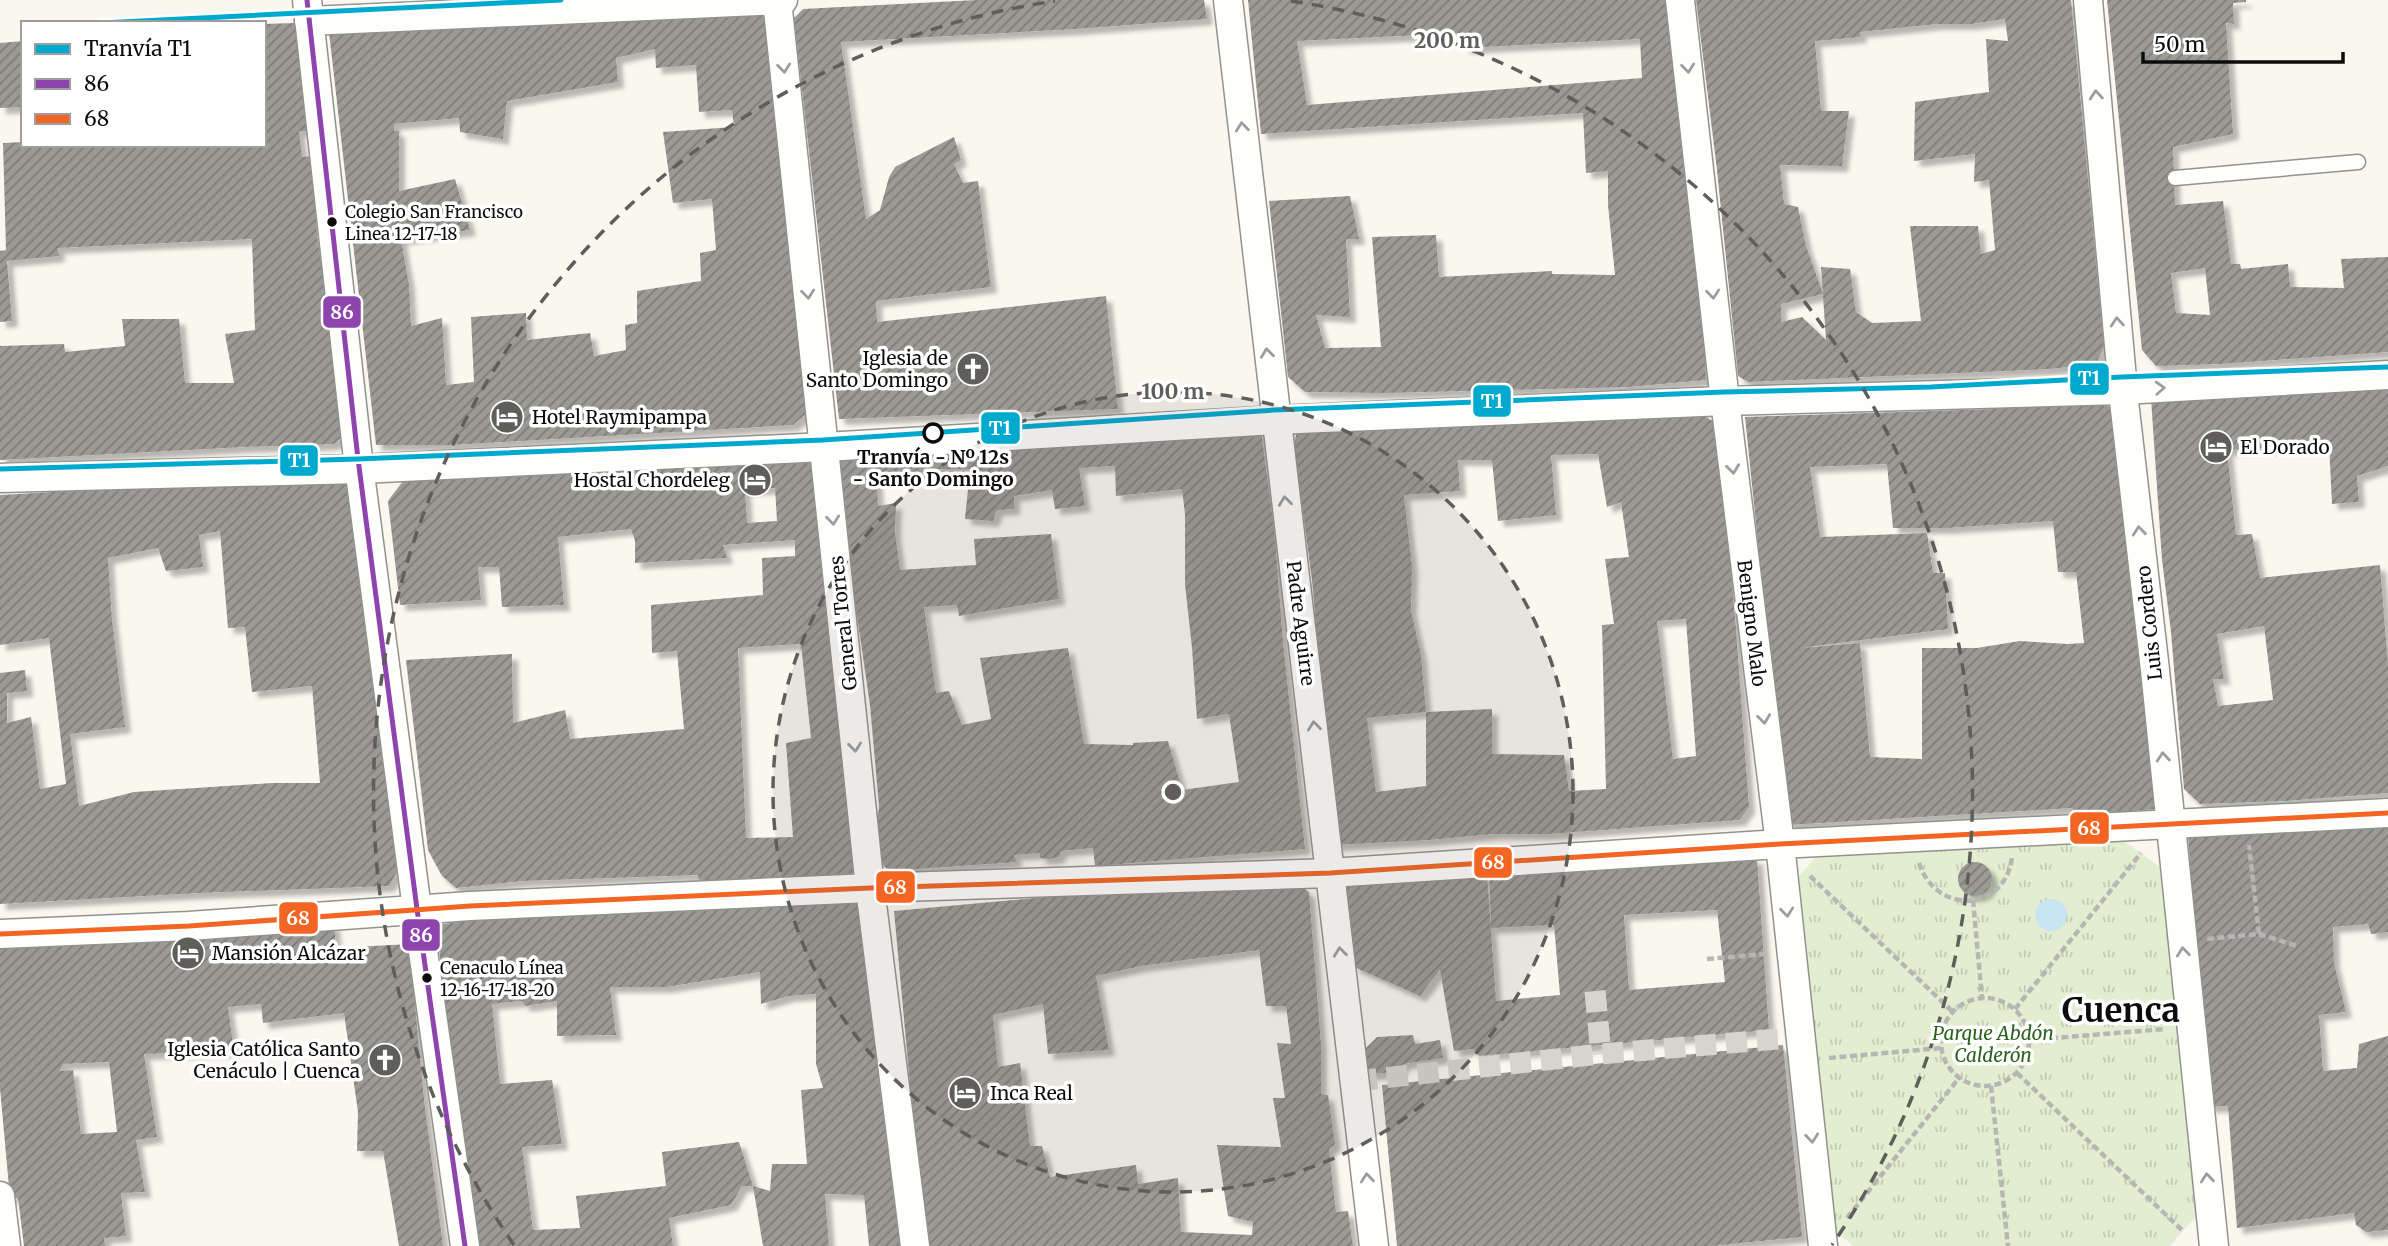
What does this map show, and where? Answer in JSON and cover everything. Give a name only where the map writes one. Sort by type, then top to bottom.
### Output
[{"type":"street","name":"General Torres","points":[[777,0],[870,888],[915,1246]]},
{"type":"street","points":[[466,1246],[417,909],[360,469],[308,10],[783,0]]},
{"type":"street","name":"Padre Aguirre","points":[[1228,0],[1275,420],[1313,715],[1374,1246]]},
{"type":"street","name":"Benigno Malo","points":[[1680,0],[1724,401],[1780,844],[1823,1246]]},
{"type":"street","name":"Luis Cordero","points":[[2088,0],[2123,390],[2155,670],[2214,1246]]},
{"type":"street","points":[[0,478],[360,469],[825,447],[1275,420],[1724,401],[2123,390],[2388,375]]},
{"type":"street","points":[[0,934],[189,926],[417,909],[870,888],[1330,873],[1780,844],[2388,813]]},
{"type":"street","points":[[0,1196],[6,1246]]},
{"type":"lane","points":[[2175,178],[2358,162]]},
{"type":"path","points":[[2247,820],[2259,934]]},
{"type":"path","points":[[1918,857],[1924,878],[1933,889],[1945,897],[1959,901],[1987,896],[1999,887],[2007,875],[2012,853]]},
{"type":"path","points":[[2015,1009],[2141,853]]},
{"type":"path","points":[[1804,871],[1953,1012]]},
{"type":"path","points":[[1973,900],[1982,998]]},
{"type":"path","points":[[2182,941],[2259,934],[2297,946]]},
{"type":"path","points":[[1707,959],[1791,951]]},
{"type":"path","points":[[1982,998],[2005,1002],[2015,1009],[2023,1019],[2030,1040],[2028,1056],[2017,1073],[1991,1086],[1975,1085],[1959,1078],[1946,1063],[1941,1048],[1943,1027],[1953,1012],[1968,1001],[1982,998]]},
{"type":"path","points":[[2030,1040],[2166,1028]]},
{"type":"path","points":[[1803,1060],[1941,1048]]},
{"type":"path","points":[[2017,1073],[2183,1231]]},
{"type":"path","points":[[1844,1222],[1959,1078]]},
{"type":"path","points":[[1991,1086],[2008,1246]]},
{"type":"green space","name":"Parque Abdón Calderón","points":[[2121,839],[2163,869],[2200,1212],[2170,1246],[1854,1246],[1825,1224],[1787,890],[1822,850]]},
{"type":"water","points":[[2051,899],[2062,904],[2067,915],[2062,926],[2051,931],[2040,926],[2035,915],[2040,904]]},
{"type":"building","points":[[977,0],[1204,0],[1207,19],[841,42],[866,219],[880,210],[889,177],[895,167],[954,137],[961,160],[954,164],[963,183],[978,181],[991,287],[876,301],[877,322],[1106,296],[1118,409],[839,419],[794,18],[803,9]]},
{"type":"building","points":[[1248,0],[1670,0],[1703,301],[1706,380],[1628,387],[1385,393],[1305,392],[1288,377],[1269,201],[1350,196],[1359,239],[1346,239],[1350,317],[1316,315],[1325,348],[1381,347],[1372,237],[1436,235],[1439,277],[1552,271],[1552,274],[1615,275],[1608,205],[1608,171],[1586,173],[1583,113],[1261,134]],"holes":[[[1463,33],[1464,48],[1640,39],[1642,78],[1307,105],[1297,41]]]},
{"type":"building","points":[[1696,0],[2071,0],[2104,347],[2096,364],[2050,369],[1748,382],[1738,376]],"holes":[[[2005,19],[2008,41],[1986,39],[1989,92],[1915,102],[1914,161],[1975,154],[1974,182],[1989,180],[1995,250],[1981,254],[1978,226],[1910,226],[1921,321],[1872,323],[1856,312],[1850,269],[1821,267],[1823,293],[1806,246],[1798,207],[1784,204],[1780,165],[1842,166],[1849,111],[1821,111],[1815,41],[1861,37],[1860,32]],[[1823,294],[1826,340],[1802,317],[1781,322],[1781,304]]]},
{"type":"building","points":[[2107,0],[2246,0],[2233,3],[2234,24],[2226,23],[2233,134],[2173,147],[2175,205],[2223,201],[2231,264],[2240,264],[2241,269],[2288,264],[2290,287],[2344,288],[2341,259],[2388,257],[2388,352],[2156,366],[2142,350]],"holes":[[[2205,268],[2210,315],[2176,313],[2171,273]]]},
{"type":"building","points":[[765,8],[807,413],[793,425],[450,445],[376,445],[329,32]],"holes":[[[655,49],[656,68],[696,65],[699,112],[732,110],[734,127],[663,132],[673,203],[712,199],[716,250],[700,253],[701,281],[637,291],[637,323],[625,325],[626,350],[594,356],[590,333],[527,340],[526,313],[471,317],[474,382],[446,385],[442,318],[411,326],[409,285],[401,239],[470,230],[455,179],[399,191],[399,131],[394,131],[394,124],[459,118],[460,132],[503,139],[507,101],[618,82],[616,58]]]},
{"type":"building","points":[[296,23],[309,131],[299,131],[302,157],[312,156],[317,236],[345,434],[334,444],[0,460],[0,346],[64,344],[65,352],[125,346],[122,319],[179,319],[185,383],[234,383],[225,334],[255,330],[252,239],[58,248],[59,256],[7,261],[12,321],[0,322],[0,251],[6,250],[3,143],[21,142],[21,147],[266,147],[266,24]]},
{"type":"building","points":[[21,41],[21,107],[0,108],[0,43]]},
{"type":"building","points":[[2388,387],[2388,466],[2357,476],[2359,502],[2332,504],[2329,444],[2227,450],[2236,535],[2252,534],[2260,578],[2380,565],[2388,665],[2388,793],[2200,804],[2184,789],[2162,560],[2151,399]],"holes":[[[2264,626],[2273,700],[2218,706],[2213,679],[2224,679],[2217,634]]]},
{"type":"building","points":[[2096,401],[2110,407],[2121,458],[2133,570],[2136,640],[2145,705],[2147,704],[2154,809],[2077,816],[2072,808],[1787,825],[1745,417],[1994,409]],"holes":[[[1887,464],[1893,528],[1946,528],[2053,521],[2058,572],[2076,572],[2084,643],[2020,641],[1977,648],[1922,648],[1922,759],[1870,757],[1860,643],[1800,648],[1948,629],[1945,573],[1933,573],[1927,533],[1820,537],[1810,467]]]},
{"type":"building","points":[[1694,409],[1717,424],[1749,807],[1740,820],[1548,834],[1493,834],[1335,845],[1312,580],[1294,445],[1296,435],[1309,430]],"holes":[[[1598,454],[1607,507],[1621,502],[1629,557],[1605,559],[1614,624],[1602,625],[1606,789],[1569,791],[1564,755],[1492,754],[1492,709],[1426,712],[1421,655],[1411,611],[1412,567],[1404,495],[1460,491],[1458,460],[1492,460],[1498,521],[1556,515],[1551,455]],[[1686,619],[1696,756],[1673,759],[1657,621]],[[1426,712],[1426,786],[1376,792],[1367,718]]]},
{"type":"building","points":[[1261,430],[1275,537],[1283,643],[1305,849],[1095,866],[1093,848],[1061,851],[1059,857],[1049,859],[1040,858],[1040,853],[1014,855],[1017,862],[890,871],[877,860],[875,842],[879,806],[870,705],[851,575],[840,458]],"holes":[[[1115,466],[1116,496],[1182,489],[1185,514],[1185,584],[1197,719],[1229,714],[1239,782],[1182,790],[1168,741],[1133,745],[1084,744],[1068,648],[980,658],[991,719],[962,725],[949,691],[936,693],[924,607],[957,605],[959,616],[1059,599],[1051,534],[974,539],[976,565],[900,570],[895,532],[896,503],[878,506],[877,479],[942,469],[970,469],[965,519],[993,521],[997,510],[1014,509],[1014,496],[1052,490],[1055,509],[1085,506],[1079,468]]]},
{"type":"building","points":[[816,458],[853,873],[699,883],[698,875],[522,881],[456,888],[442,876],[428,850],[406,660],[512,654],[513,723],[565,710],[570,739],[684,729],[677,651],[652,653],[651,605],[763,595],[762,558],[795,556],[795,540],[723,545],[727,558],[635,563],[635,541],[631,529],[558,537],[564,605],[502,607],[499,567],[478,567],[481,600],[400,605],[388,501],[406,477]],"holes":[[[775,488],[777,521],[747,523],[745,490]],[[801,644],[811,738],[786,743],[793,837],[746,838],[738,648]]]},
{"type":"building","points":[[351,479],[398,870],[389,886],[0,904],[0,673],[25,670],[27,691],[7,693],[7,723],[31,717],[40,789],[66,784],[49,638],[0,645],[0,495]],"holes":[[[220,531],[228,628],[245,627],[252,692],[312,686],[320,783],[273,783],[134,792],[79,806],[70,734],[125,727],[112,620],[108,558],[158,548],[166,571],[203,567],[199,535]]]},
{"type":"building","points":[[2388,824],[2388,932],[2371,934],[2368,924],[2333,927],[2334,963],[2346,1012],[2319,1015],[2323,1071],[2357,1068],[2359,1044],[2388,1036],[2388,1230],[2366,1232],[2356,1225],[2354,1213],[2237,1228],[2228,1106],[2208,1107],[2188,836]]},
{"type":"building","points":[[1757,858],[1769,1030],[1479,1056],[1473,1049],[1454,1051],[1440,970],[1420,996],[1354,967],[1345,882],[1487,873],[1496,1001],[1560,995],[1554,925],[1491,928],[1489,873]],"holes":[[[1717,910],[1725,982],[1629,990],[1624,915]]]},
{"type":"building","points":[[1975,862],[1987,867],[1992,879],[1987,891],[1975,896],[1963,891],[1958,879],[1963,867]]},
{"type":"building","points":[[1299,885],[1309,892],[1321,1044],[1321,1094],[1328,1095],[1335,1144],[1329,1149],[1336,1212],[1348,1211],[1353,1246],[925,1246],[894,911],[1090,893]],"holes":[[[1259,950],[1266,1006],[1286,1006],[1291,1044],[1277,1043],[1285,1098],[1273,1098],[1281,1147],[1217,1145],[1228,1216],[1253,1222],[1252,1235],[1181,1232],[1178,1178],[1138,1184],[1136,1165],[1050,1177],[1042,1146],[1030,1146],[1020,1063],[998,1067],[993,1015],[1043,1004],[1048,1054],[1109,1050],[1096,976],[1141,966]]]},
{"type":"building","points":[[807,903],[864,904],[868,977],[879,1083],[896,1193],[900,1246],[869,1246],[864,1195],[825,1194],[829,1246],[763,1246],[753,1186],[742,1186],[731,1205],[669,1218],[673,1246],[474,1246],[436,925],[480,919]],"holes":[[[760,972],[761,1004],[789,996],[816,994],[816,1064],[823,1088],[801,1090],[807,1164],[772,1164],[770,1191],[753,1186],[739,1142],[662,1152],[666,1186],[576,1196],[580,1228],[533,1230],[522,1147],[562,1144],[552,1080],[500,1084],[492,1004],[522,1001],[525,1006],[557,1001],[557,1036],[616,1035],[610,987],[666,987]]]},
{"type":"building","points":[[334,924],[336,948],[409,944],[425,1108],[443,1246],[399,1246],[383,1151],[357,1151],[358,1112],[344,1013],[263,1023],[261,1004],[228,1007],[234,1051],[144,1054],[157,1137],[136,1140],[145,1192],[121,1193],[126,1236],[104,1238],[105,1246],[24,1246],[18,1198],[10,1198],[0,1088],[0,945]],"holes":[[[109,1062],[117,1132],[81,1134],[73,1070],[60,1071],[63,1064]]]},
{"type":"building","points":[[1413,1035],[1415,1044],[1440,1040],[1443,1058],[1403,1064],[1401,1071],[1366,1075],[1362,1052],[1377,1037]]},
{"type":"building","points":[[1783,1045],[1802,1237],[1713,1246],[1397,1246],[1382,1085]]},
{"type":"tunnel","points":[[1595,991],[1601,1054]]},
{"type":"tunnel","points":[[1356,1081],[1601,1054],[1801,1037]]},
{"type":"tram line","name":"T1","points":[[141,21],[561,0]]},
{"type":"tram line","name":"T1","points":[[0,469],[358,459],[823,440],[1274,410],[1724,392],[1931,387],[2388,367]]},
{"type":"transit line","name":"86","points":[[307,0],[358,459],[417,909],[465,1246]]},
{"type":"transit line","name":"68","points":[[0,934],[189,926],[470,906],[870,888],[1330,873],[1780,844],[2388,813]]},
{"type":"place","name":"Colegio San Francisco Linea 12-17-18","points":[[332,222]]},
{"type":"place","name":"Iglesia de Santo Domingo","points":[[973,369]]},
{"type":"place","name":"Hotel Raymipampa","points":[[507,417]]},
{"type":"place","name":"Tranvía - Nº 12s - Santo Domingo","points":[[933,433]]},
{"type":"place","name":"El Dorado","points":[[2216,447]]},
{"type":"place","name":"Hostal Chordeleg","points":[[755,480]]},
{"type":"place","name":"Mansión Alcázar","points":[[188,953]]},
{"type":"place","name":"Cenaculo Línea 12-16-17-18-20","points":[[427,978]]},
{"type":"place","name":"Iglesia Católica Santo Cenáculo | Cuenca","points":[[385,1060]]},
{"type":"place","name":"Inca Real","points":[[965,1093]]},
{"type":"district","name":"Cuenca","points":[[2121,1010]]}]
